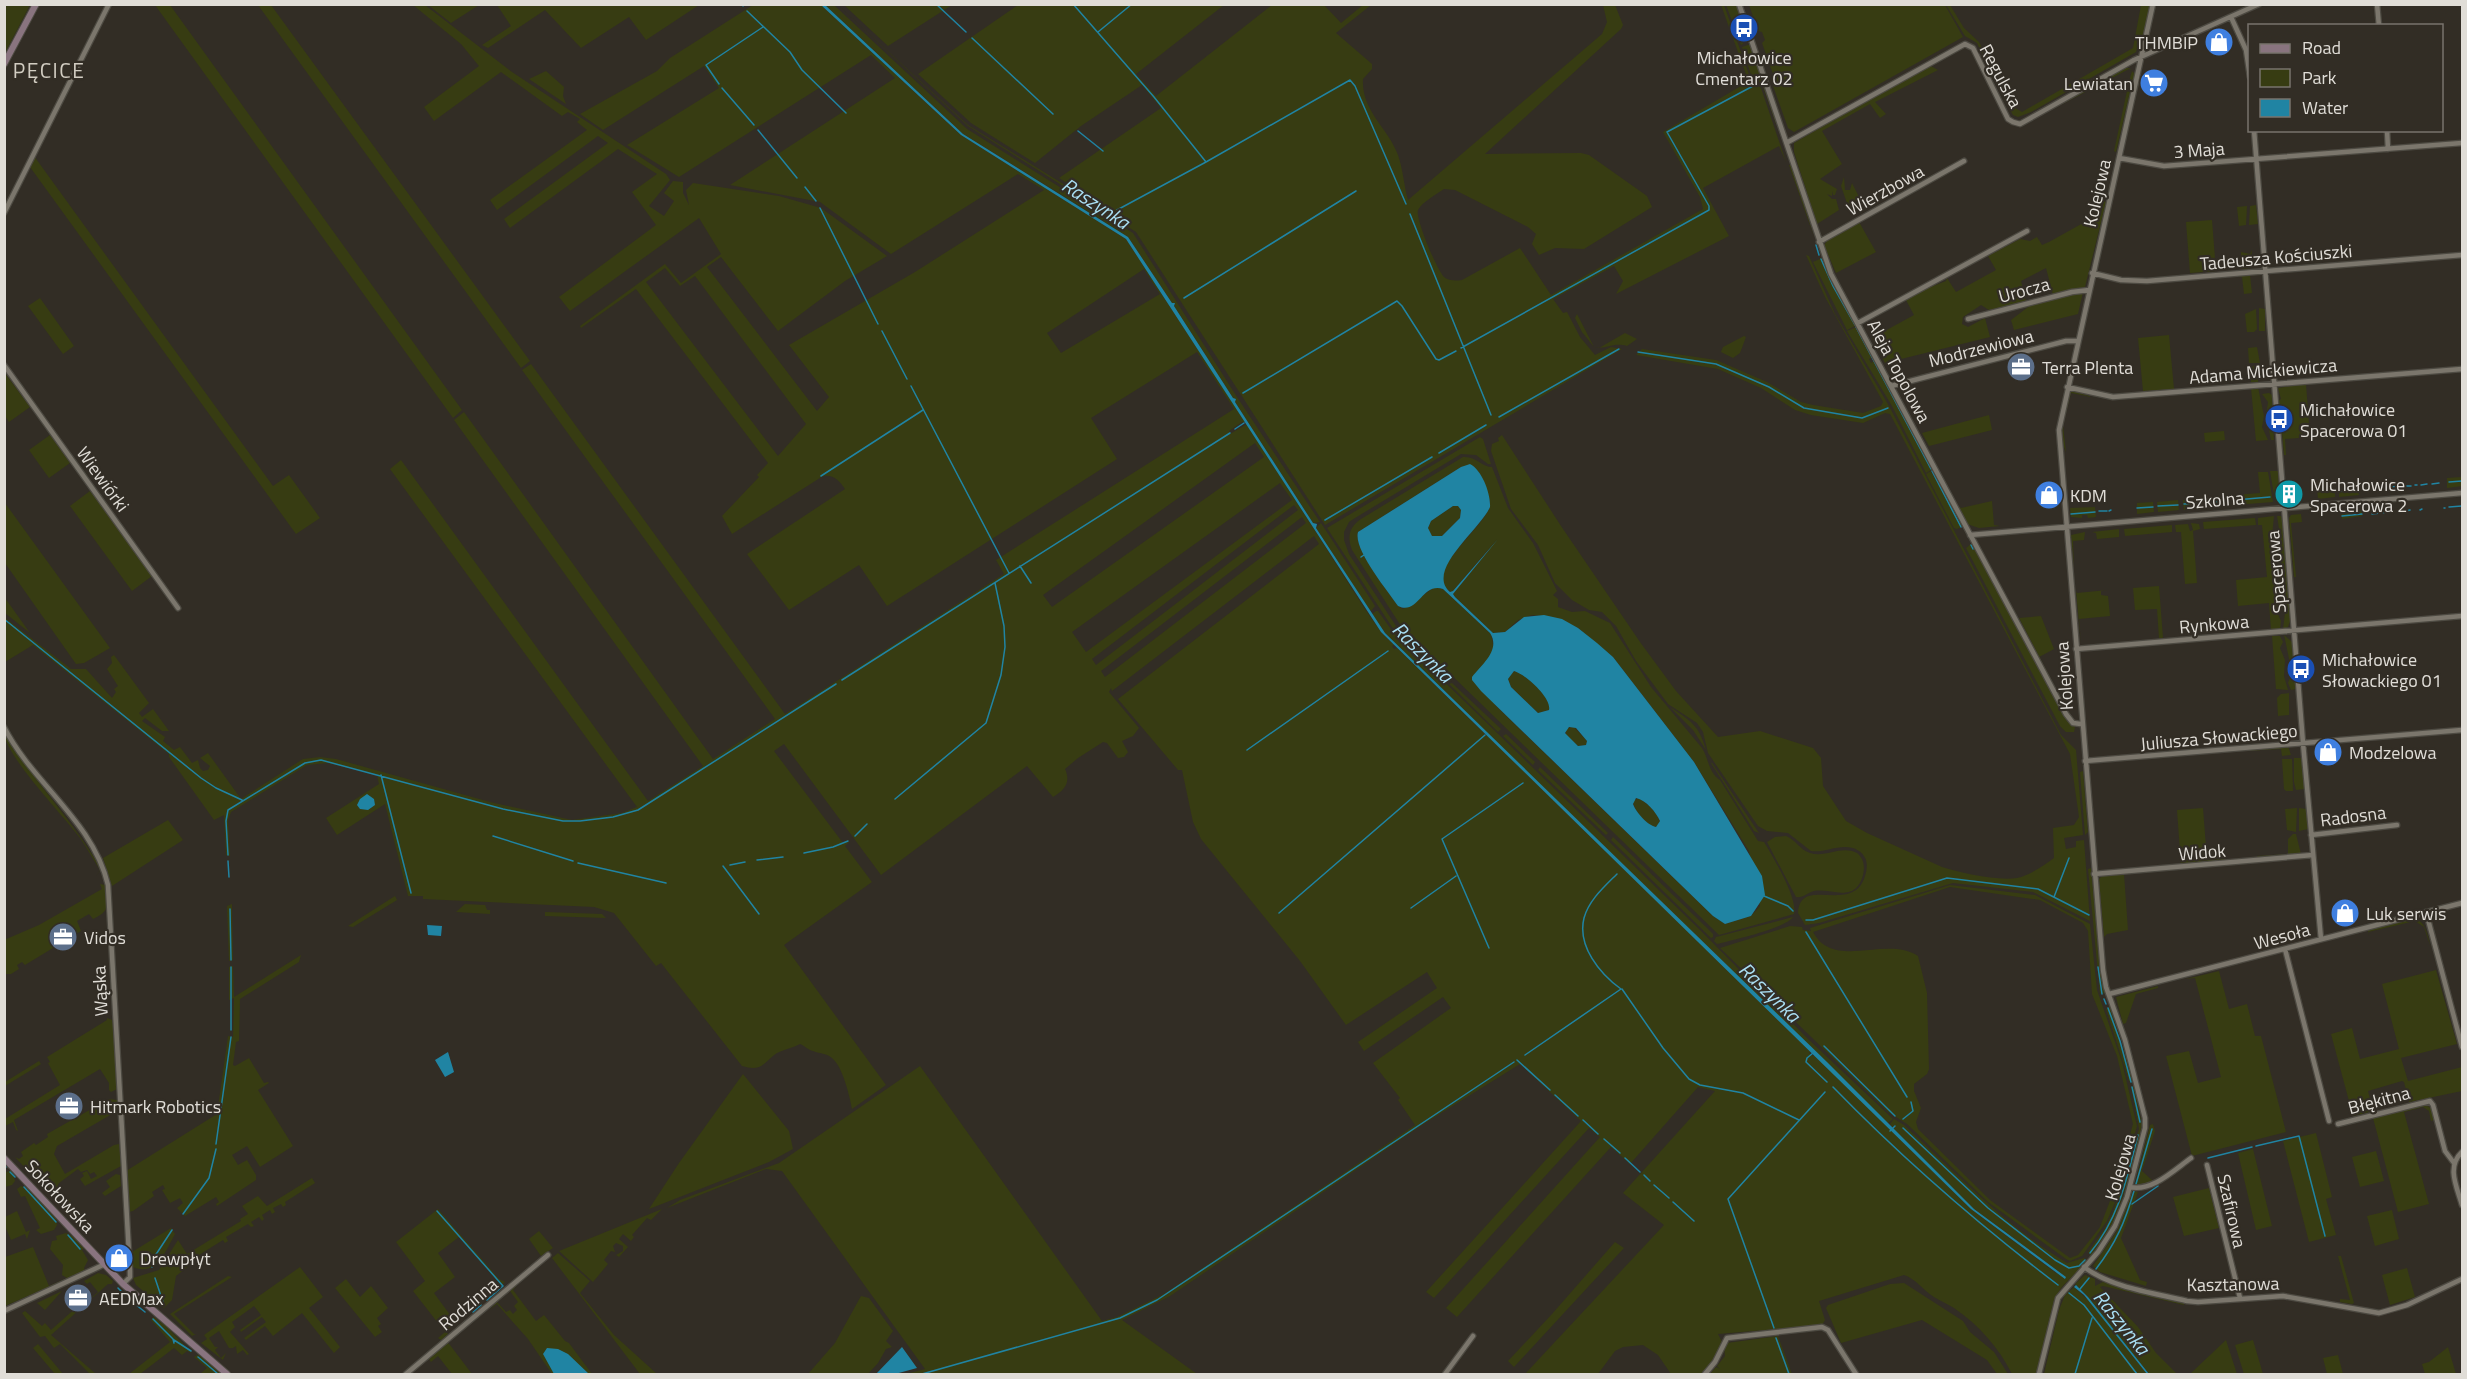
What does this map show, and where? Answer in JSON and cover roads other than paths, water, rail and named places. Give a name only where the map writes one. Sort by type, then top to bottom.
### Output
[{"type":"street","points":[[4,64],[36,4]]},
{"type":"street","points":[[4,213],[109,4]]},
{"type":"street","name":"Aleja Topolowa","points":[[1739,4],[1788,142],[1831,274],[2066,714],[2073,723],[2081,724]]},
{"type":"street","name":"Kolejowa","points":[[2084,1268],[2111,1233],[2130,1187],[2145,1121],[2125,1040],[2103,970],[2081,724],[2059,430],[2088,290],[2153,4]]},
{"type":"street","name":"Regulska","points":[[1788,142],[1963,44],[1973,48],[2006,115],[2018,124],[2128,63],[2259,4]]},
{"type":"street","points":[[2377,4],[2379,24]]},
{"type":"street","points":[[2231,17],[2246,50],[2248,64]]},
{"type":"street","points":[[2128,63],[2134,65],[2138,70]]},
{"type":"street","name":"Spacerowa","points":[[2254,132],[2273,384],[2321,939]]},
{"type":"street","points":[[2387,132],[2388,148]]},
{"type":"street","name":"3 Maja","points":[[2118,158],[2160,166],[2463,142]]},
{"type":"street","name":"Wierzbowa","points":[[1819,242],[1964,161]]},
{"type":"street","points":[[1858,323],[2027,231]]},
{"type":"street","name":"Tadeusza Kościuszki","points":[[2092,273],[2134,281],[2463,255]]},
{"type":"street","name":"Urocza","points":[[1968,320],[2072,292],[2088,290]]},
{"type":"street","name":"Modrzewiowa","points":[[1891,386],[2066,341],[2077,341]]},
{"type":"street","name":"Wiewiórki","points":[[4,365],[178,608]]},
{"type":"street","name":"Adama Mickiewicza","points":[[2067,387],[2113,397],[2463,369]]},
{"type":"street","name":"Szkolna","points":[[1971,535],[2463,493]]},
{"type":"street","name":"Rynkowa","points":[[2076,649],[2463,616]]},
{"type":"street","name":"Wąska","points":[[4,727],[28,764],[84,833],[102,864],[108,885],[130,1274],[123,1284]]},
{"type":"street","name":"Juliusza Słowackiego","points":[[2085,761],[2463,730]]},
{"type":"street","name":"Radosna","points":[[2311,835],[2397,825]]},
{"type":"street","name":"Widok","points":[[2094,874],[2313,855]]},
{"type":"street","name":"Wesoła","points":[[2109,994],[2463,903]]},
{"type":"street","points":[[2426,912],[2463,1047]]},
{"type":"street","points":[[2285,949],[2329,1121]]},
{"type":"street","name":"Błękitna","points":[[2338,1124],[2430,1101],[2445,1151],[2454,1163]]},
{"type":"street","points":[[2463,1152],[2454,1163],[2455,1178],[2463,1205]]},
{"type":"street","name":"Sokołowska","points":[[4,1158],[103,1265],[227,1374]]},
{"type":"street","points":[[2130,1187],[2138,1188],[2154,1183],[2191,1158]]},
{"type":"street","name":"Szafirowa","points":[[2207,1165],[2240,1298]]},
{"type":"street","name":"Rodzinna","points":[[406,1374],[548,1255]]},
{"type":"street","points":[[4,1311],[103,1265]]},
{"type":"street","points":[[2039,1374],[2058,1298],[2084,1268]]},
{"type":"street","name":"Kasztanowa","points":[[2084,1268],[2095,1275],[2115,1282],[2198,1302],[2240,1298],[2296,1298],[2379,1313],[2417,1301],[2463,1279]]},
{"type":"street","points":[[1705,1374],[1714,1363],[1726,1338],[1824,1327],[1856,1374]]},
{"type":"street","points":[[1445,1374],[1473,1336]]},
{"type":"water","points":[[821,5],[825,5],[963,134],[1128,237],[1172,303],[1175,303],[1174,306],[1233,398],[1236,399],[1235,402],[1313,523],[1317,524],[1316,528],[1385,633],[1827,1062],[1974,1209],[2066,1277],[2065,1279],[1971,1209],[1381,632],[1126,239],[961,135]]},
{"type":"water","points":[[1470,464],[1478,471],[1487,489],[1490,507],[1449,562],[1444,573],[1444,583],[1450,592],[1453,591],[1498,539],[1453,594],[1455,597],[1493,633],[1505,632],[1524,617],[1544,615],[1562,619],[1578,628],[1613,657],[1694,762],[1762,876],[1765,895],[1751,916],[1725,924],[1713,916],[1481,691],[1472,677],[1492,651],[1493,639],[1490,633],[1443,589],[1430,590],[1411,607],[1405,608],[1398,606],[1372,569],[1361,548],[1358,532],[1461,467]],"holes":[[[1453,506],[1458,506],[1461,510],[1460,518],[1442,536],[1432,536],[1428,528],[1431,521]],[[1514,671],[1525,677],[1542,693],[1549,705],[1549,710],[1538,713],[1511,687],[1508,679]],[[1569,727],[1576,728],[1587,741],[1586,745],[1578,746],[1565,733]],[[1636,798],[1650,807],[1660,821],[1656,827],[1642,818],[1633,804]]]},
{"type":"water","points":[[367,794],[374,799],[375,805],[368,810],[360,809],[357,805],[360,799]]},
{"type":"water","points":[[427,925],[442,926],[441,936],[428,935]]},
{"type":"water","points":[[448,1052],[454,1072],[445,1077],[435,1060]]},
{"type":"water","points":[[2076,1285],[2149,1374],[2084,1295],[2074,1287]]},
{"type":"water","points":[[902,1347],[917,1368],[895,1374],[876,1374]]},
{"type":"water","points":[[547,1348],[558,1349],[568,1354],[589,1374],[554,1374],[543,1354]]},
{"type":"waterway","points":[[936,4],[966,32]]},
{"type":"waterway","points":[[1073,4],[1154,97],[1206,162]]},
{"type":"waterway","points":[[1098,32],[1132,4]]},
{"type":"waterway","points":[[747,11],[790,52],[802,70],[846,113]]},
{"type":"waterway","points":[[719,84],[706,65],[763,27]]},
{"type":"waterway","points":[[972,38],[1053,114]]},
{"type":"waterway","points":[[1117,210],[1350,80],[1355,86],[1406,204]]},
{"type":"waterway","points":[[1461,348],[1709,210],[1709,206],[1667,132],[1753,86]]},
{"type":"waterway","points":[[722,88],[754,125]]},
{"type":"waterway","points":[[758,130],[797,178]]},
{"type":"waterway","points":[[1078,131],[1103,151]]},
{"type":"waterway","points":[[805,187],[816,201]]},
{"type":"waterway","points":[[1184,298],[1356,191]]},
{"type":"waterway","points":[[820,208],[878,324]]},
{"type":"waterway","points":[[1410,214],[1491,415]]},
{"type":"waterway","points":[[1816,245],[1819,255]]},
{"type":"waterway","points":[[1821,259],[1855,325]]},
{"type":"waterway","points":[[1243,393],[1397,301],[1436,359],[1439,360],[1456,351]]},
{"type":"waterway","points":[[1856,327],[1931,469]]},
{"type":"waterway","points":[[882,331],[907,379]]},
{"type":"waterway","points":[[1499,417],[1619,349]]},
{"type":"waterway","points":[[1638,352],[1716,364],[1769,387],[1804,408],[1862,418],[1888,408]]},
{"type":"waterway","points":[[911,386],[1009,573]]},
{"type":"waterway","points":[[821,476],[923,410]]},
{"type":"waterway","points":[[1235,429],[1244,423]]},
{"type":"waterway","points":[[1439,453],[1486,425]]},
{"type":"waterway","points":[[842,680],[1230,433]]},
{"type":"waterway","points":[[1325,520],[1432,457]]},
{"type":"waterway","points":[[1932,471],[1961,527]]},
{"type":"waterway","points":[[2449,482],[2462,481]]},
{"type":"waterway","points":[[2432,484],[2439,483]]},
{"type":"waterway","points":[[2421,485],[2427,484]]},
{"type":"waterway","points":[[2391,487],[2400,486]]},
{"type":"waterway","points":[[2405,486],[2411,486]]},
{"type":"waterway","points":[[2376,488],[2385,487]]},
{"type":"waterway","points":[[2362,489],[2368,489]]},
{"type":"waterway","points":[[2339,491],[2358,490]]},
{"type":"waterway","points":[[2235,500],[2270,497]]},
{"type":"waterway","points":[[2216,502],[2229,500]]},
{"type":"waterway","points":[[2205,503],[2210,502]]},
{"type":"waterway","points":[[2184,504],[2199,503]]},
{"type":"waterway","points":[[2158,506],[2178,505]]},
{"type":"waterway","points":[[2449,507],[2462,506]]},
{"type":"waterway","points":[[2137,508],[2153,507]]},
{"type":"waterway","points":[[2406,511],[2410,510]]},
{"type":"waterway","points":[[2099,511],[2107,511]]},
{"type":"waterway","points":[[2071,514],[2095,512]]},
{"type":"waterway","points":[[2372,514],[2388,512]]},
{"type":"waterway","points":[[2342,516],[2362,514]]},
{"type":"waterway","points":[[1971,545],[1973,549]]},
{"type":"waterway","points":[[1020,566],[1031,583]]},
{"type":"waterway","points":[[895,799],[986,723],[1001,675],[1005,647],[1004,626],[995,583]]},
{"type":"waterway","points":[[4,619],[201,778],[242,800]]},
{"type":"waterway","points":[[1247,750],[1388,651]]},
{"type":"waterway","points":[[228,855],[226,821],[228,810],[305,763],[321,760],[503,809],[563,821],[613,817],[638,810],[836,684]]},
{"type":"waterway","points":[[1279,913],[1485,735]]},
{"type":"waterway","points":[[381,775],[411,893]]},
{"type":"waterway","points":[[1489,948],[1442,839],[1523,783]]},
{"type":"waterway","points":[[855,836],[867,824]]},
{"type":"waterway","points":[[493,836],[573,861]]},
{"type":"waterway","points":[[804,853],[833,847],[848,841]]},
{"type":"waterway","points":[[757,860],[783,857]]},
{"type":"waterway","points":[[2054,897],[2069,858]]},
{"type":"waterway","points":[[228,861],[229,877]]},
{"type":"waterway","points":[[730,865],[745,862]]},
{"type":"waterway","points":[[578,863],[666,883]]},
{"type":"waterway","points":[[723,866],[759,914]]},
{"type":"waterway","points":[[1525,1055],[1621,989],[1605,976],[1592,958],[1587,949],[1583,928],[1589,905],[1617,874]]},
{"type":"waterway","points":[[1411,908],[1456,876]]},
{"type":"waterway","points":[[1806,920],[1813,920],[1947,878],[2038,889],[2089,915]]},
{"type":"waterway","points":[[1764,896],[1788,906],[1793,911]]},
{"type":"waterway","points":[[230,909],[231,960]]},
{"type":"waterway","points":[[1806,932],[1907,1097]]},
{"type":"waterway","points":[[231,967],[231,1030]]},
{"type":"waterway","points":[[2098,967],[2102,994]]},
{"type":"waterway","points":[[1622,989],[1663,1048],[1689,1079],[1700,1085],[1743,1093],[1799,1120]]},
{"type":"waterway","points":[[2104,999],[2106,1004]]},
{"type":"waterway","points":[[2108,1008],[2131,1082]]},
{"type":"waterway","points":[[216,1144],[231,1037]]},
{"type":"waterway","points":[[1824,1046],[1895,1116]]},
{"type":"waterway","points":[[1813,1053],[1806,1062],[1827,1082]]},
{"type":"waterway","points":[[1517,1060],[1550,1090]]},
{"type":"waterway","points":[[922,1374],[1120,1318],[1157,1300],[1514,1062]]},
{"type":"waterway","points":[[1833,1087],[1886,1140],[1942,1190],[2058,1285]]},
{"type":"waterway","points":[[2132,1087],[2140,1122]]},
{"type":"waterway","points":[[1774,1328],[1728,1199],[1825,1092]]},
{"type":"waterway","points":[[1555,1095],[1578,1116]]},
{"type":"waterway","points":[[1903,1119],[1913,1111],[1911,1102]]},
{"type":"waterway","points":[[1583,1120],[1598,1134]]},
{"type":"waterway","name":"Raszynka","points":[[1890,1131],[1895,1126]]},
{"type":"waterway","points":[[1903,1128],[1988,1208],[2055,1260],[2069,1268],[2079,1266],[2085,1260]]},
{"type":"waterway","points":[[2136,1184],[2152,1129]]},
{"type":"waterway","points":[[2090,1253],[2115,1212],[2126,1182],[2138,1135]]},
{"type":"waterway","points":[[2256,1146],[2299,1136],[2325,1236]]},
{"type":"waterway","points":[[1604,1139],[1620,1153]]},
{"type":"waterway","points":[[2208,1158],[2252,1147]]},
{"type":"waterway","points":[[183,1214],[209,1178],[216,1149]]},
{"type":"waterway","points":[[1625,1158],[1640,1172]]},
{"type":"waterway","points":[[10,1172],[15,1177]]},
{"type":"waterway","points":[[1644,1175],[1650,1181]]},
{"type":"waterway","points":[[1654,1185],[1669,1198]]},
{"type":"waterway","points":[[2132,1204],[2158,1186]]},
{"type":"waterway","points":[[24,1187],[56,1222]]},
{"type":"waterway","points":[[2096,1269],[2119,1232],[2134,1191]]},
{"type":"waterway","points":[[1673,1202],[1694,1221]]},
{"type":"waterway","points":[[437,1211],[503,1286],[487,1300]]},
{"type":"waterway","points":[[152,1267],[153,1259],[172,1230]]},
{"type":"waterway","points":[[68,1235],[80,1249]]},
{"type":"waterway","points":[[155,1278],[163,1302]]},
{"type":"waterway","points":[[2080,1289],[2089,1278]]},
{"type":"waterway","points":[[118,1288],[125,1295]]},
{"type":"waterway","points":[[2069,1293],[2084,1305],[2137,1374]]},
{"type":"waterway","points":[[135,1304],[145,1312]]},
{"type":"waterway","points":[[473,1312],[481,1305]]},
{"type":"waterway","points":[[2075,1374],[2092,1318]]},
{"type":"waterway","points":[[153,1319],[173,1339],[174,1343]]},
{"type":"waterway","points":[[1776,1338],[1789,1374]]},
{"type":"waterway","points":[[174,1340],[191,1351]]},
{"type":"waterway","points":[[198,1357],[218,1374]]},
{"type":"place","name":"Michałowice Cmentarz 02","points":[[1744,28]]},
{"type":"place","name":"THMBIP","points":[[2219,42]]},
{"type":"place","name":"Lewiatan","points":[[2154,83]]},
{"type":"place","name":"Terra Plenta","points":[[2021,367]]},
{"type":"place","name":"Michałowice Spacerowa 01","points":[[2279,419]]},
{"type":"place","name":"Michałowice Spacerowa 2","points":[[2289,494]]},
{"type":"place","name":"KDM","points":[[2049,495]]},
{"type":"place","name":"Michałowice Słowackiego 01","points":[[2301,669]]},
{"type":"place","name":"Modzelowa","points":[[2328,752]]},
{"type":"place","name":"Luk serwis","points":[[2345,913]]},
{"type":"place","name":"Vidos","points":[[63,937]]},
{"type":"place","name":"Hitmark Robotics","points":[[69,1106]]},
{"type":"place","name":"Drewpłyt","points":[[119,1258]]},
{"type":"place","name":"AEDMax","points":[[78,1298]]},
{"type":"district","name":"PĘCICE","points":[[49,70]]}]
